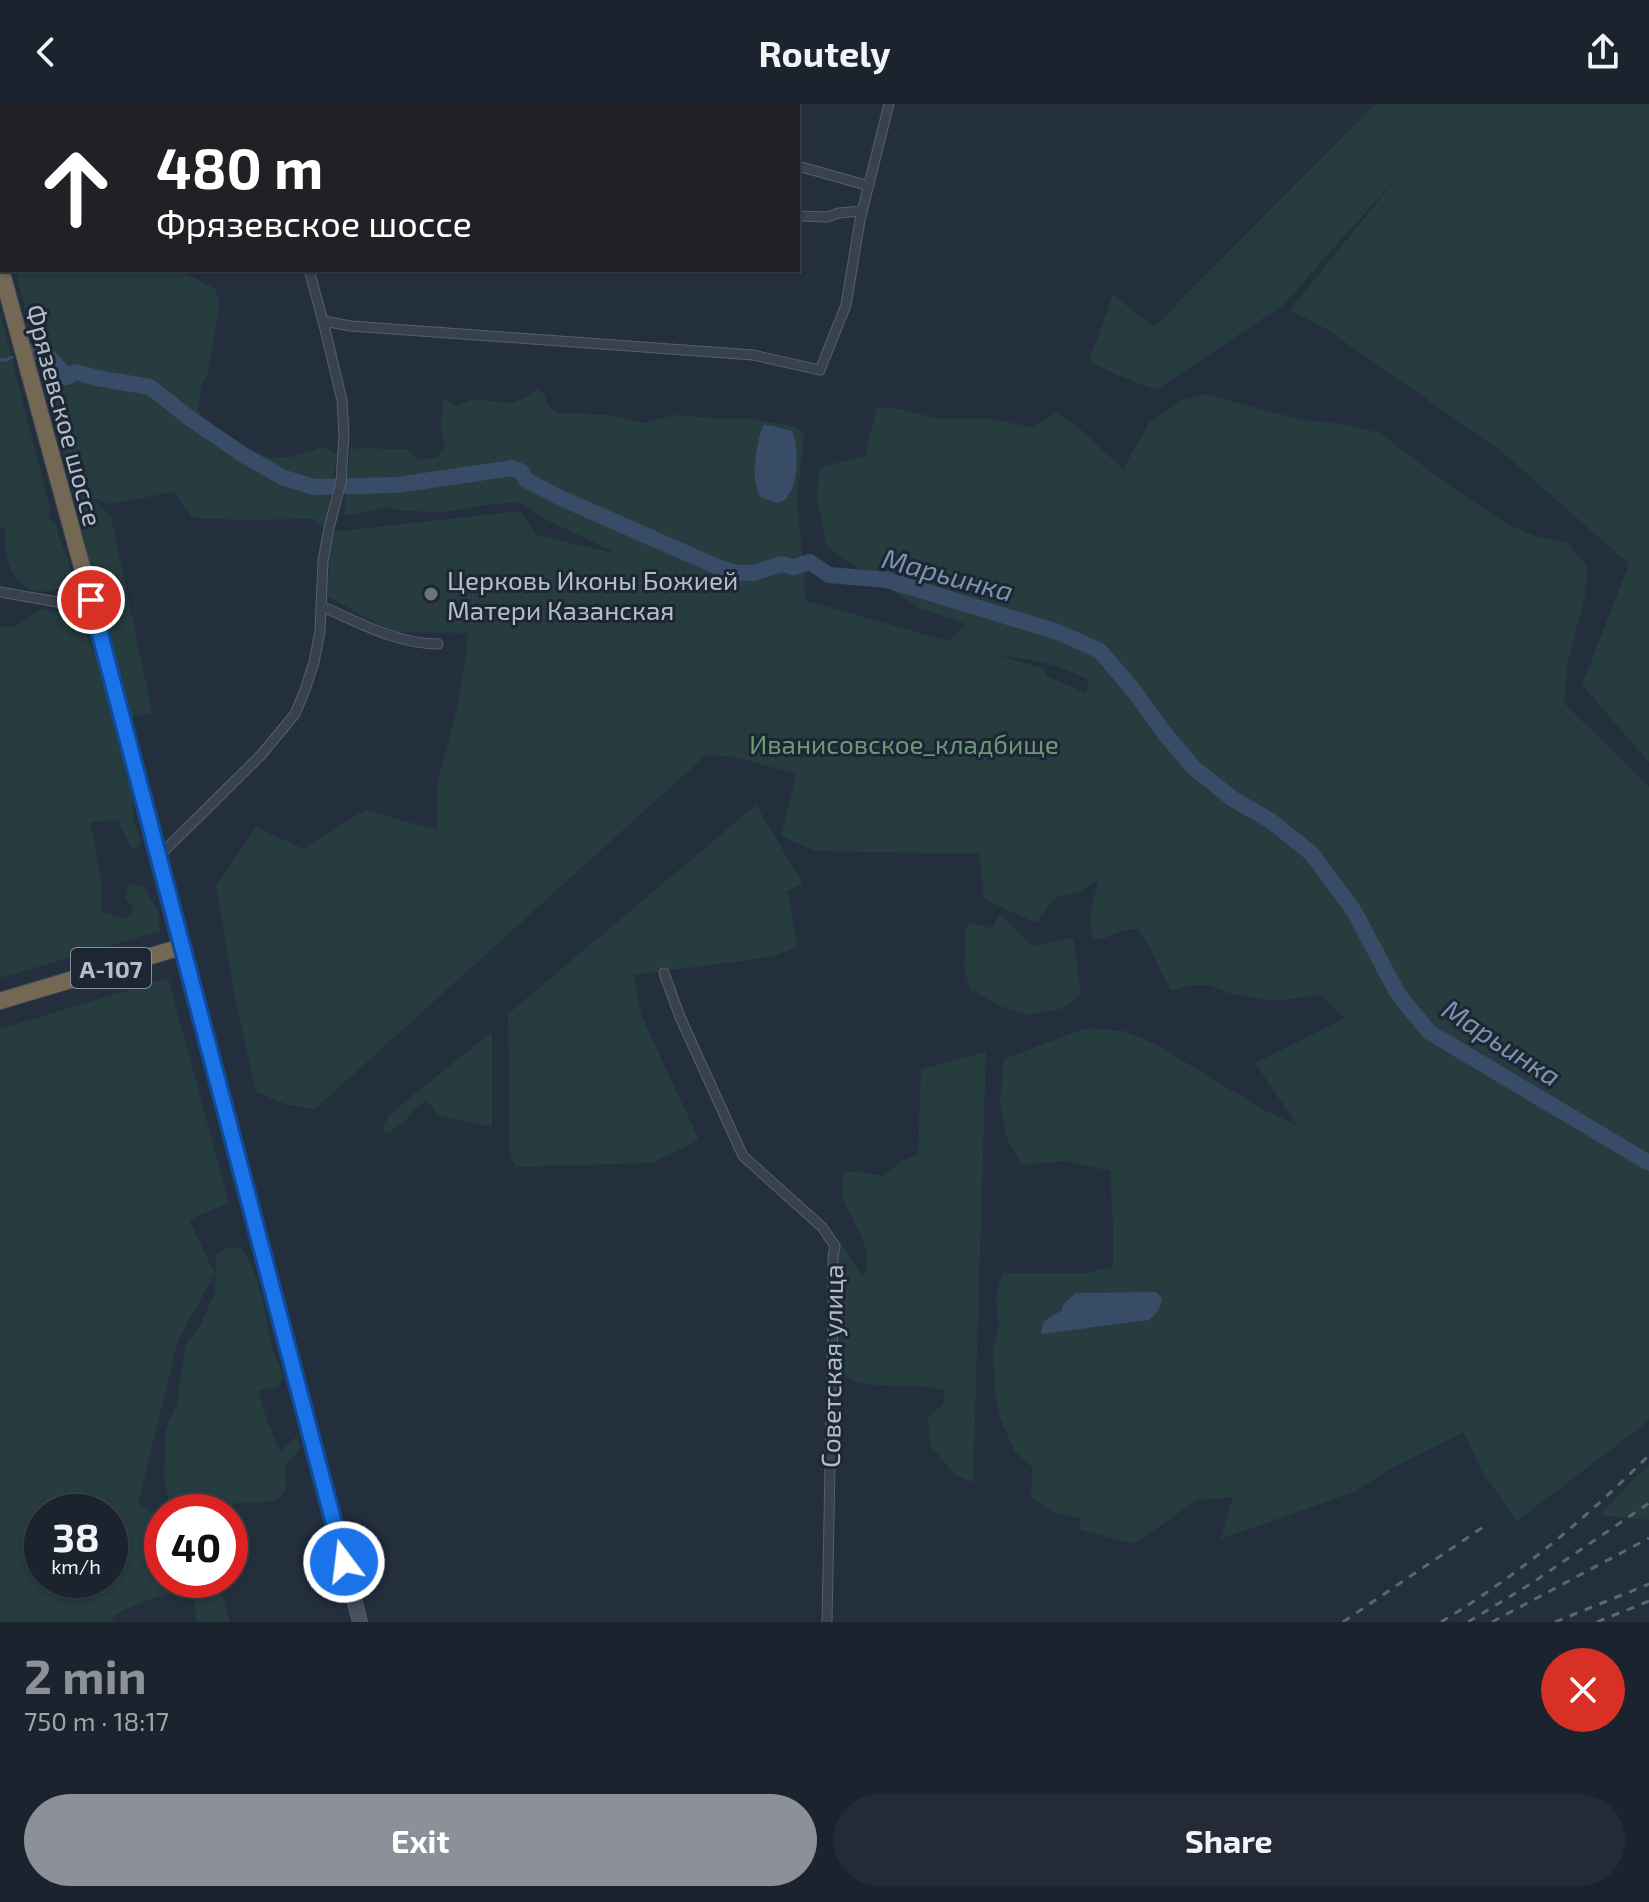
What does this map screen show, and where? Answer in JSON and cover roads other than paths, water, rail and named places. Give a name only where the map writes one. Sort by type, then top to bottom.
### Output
[{"type":"highway","name":"Фрязевское шоссе","points":[[2,272],[181,947]]},
{"type":"highway","name":"А-107","points":[[0,1001],[181,947]]},
{"type":"street","points":[[323,321],[351,326],[753,355],[820,370],[846,305],[862,211],[889,104]]},
{"type":"street","points":[[800,167],[869,186]]},
{"type":"street","points":[[800,216],[827,217],[862,211]]},
{"type":"street","points":[[158,857],[261,755],[295,714],[314,662],[320,631],[323,561],[340,487],[344,434],[342,400],[310,272]]},
{"type":"street","points":[[0,592],[69,604],[91,600]]},
{"type":"street","points":[[321,606],[392,636],[438,644]]},
{"type":"street","points":[[181,947],[360,1622]]},
{"type":"street","name":"Советская улица","points":[[664,973],[680,1017],[743,1156],[822,1227],[835,1246],[827,1622]]},
{"type":"water","points":[[765,425],[792,431],[796,446],[797,464],[792,490],[787,498],[777,503],[760,497],[755,481],[756,454]]},
{"type":"water","points":[[1156,1292],[1162,1298],[1161,1305],[1149,1320],[1041,1334],[1043,1322],[1062,1310],[1064,1303],[1076,1293]]},
{"type":"waterway","name":"Марьинка","points":[[34,351],[47,355],[67,377],[76,372],[150,387],[245,456],[284,478],[314,487],[397,485],[512,468],[522,472],[526,480],[563,499],[736,573],[754,573],[781,564],[794,567],[810,562],[829,575],[887,580],[1058,632],[1100,651],[1194,768],[1233,799],[1271,821],[1312,854],[1354,911],[1398,994],[1429,1032],[1649,1163]]},
{"type":"waterway","name":"Марьинка","points":[[0,360],[12,357]]},
{"type":"railway","points":[[1441,1622],[1497,1586],[1550,1545],[1601,1502],[1649,1455]]},
{"type":"railway","points":[[1468,1622],[1532,1583],[1649,1503]]},
{"type":"railway","points":[[1343,1622],[1486,1525]]},
{"type":"railway","points":[[1492,1622],[1649,1538]]},
{"type":"railway","points":[[1555,1622],[1649,1584]]},
{"type":"railway","points":[[1597,1622],[1649,1601]]},
{"type":"place","name":"Церковь Иконы Божией Матери Казанская","points":[[431,594]]},
{"type":"park label","name":"Иванисовское_кладбище","points":[[904,743]]}]
